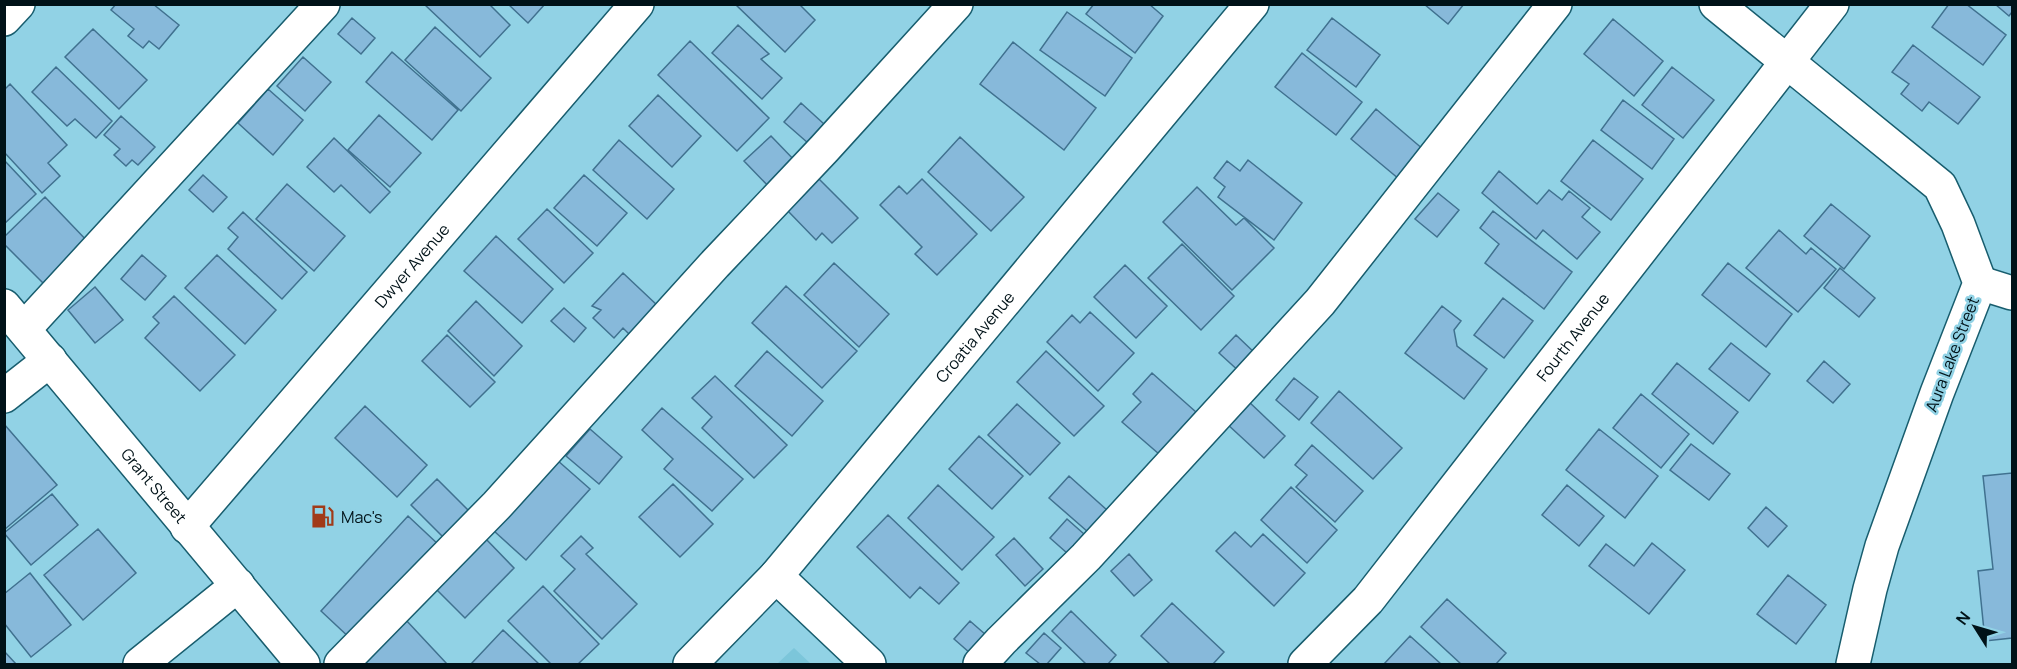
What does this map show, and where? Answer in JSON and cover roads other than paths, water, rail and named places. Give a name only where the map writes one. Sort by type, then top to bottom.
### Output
[{"type":"street","points":[[4,19],[18,4]]},
{"type":"street","points":[[14,317],[323,4]]},
{"type":"street","name":"Dwyer Avenue","points":[[187,527],[637,4]]},
{"type":"street","points":[[341,664],[497,505],[715,264],[956,4]]},
{"type":"street","name":"Croatia Avenue","points":[[690,664],[776,576],[1252,4]]},
{"type":"street","points":[[980,664],[1000,641],[1086,557],[1320,302],[1555,4]]},
{"type":"street","name":"Aura Lake Street","points":[[1716,4],[1940,186],[1958,224],[1980,282],[1882,546],[1853,664]]},
{"type":"street","name":"Fourth Avenue","points":[[1305,664],[1368,600],[1833,4]]},
{"type":"street","points":[[1980,282],[2013,293]]},
{"type":"street","name":"Grant Street","points":[[14,317],[303,664]]},
{"type":"street","points":[[4,396],[50,360]]},
{"type":"street","points":[[776,576],[869,664]]},
{"type":"street","points":[[140,664],[238,585]]},
{"type":"place","name":"Mac's","points":[[323,517]]}]
